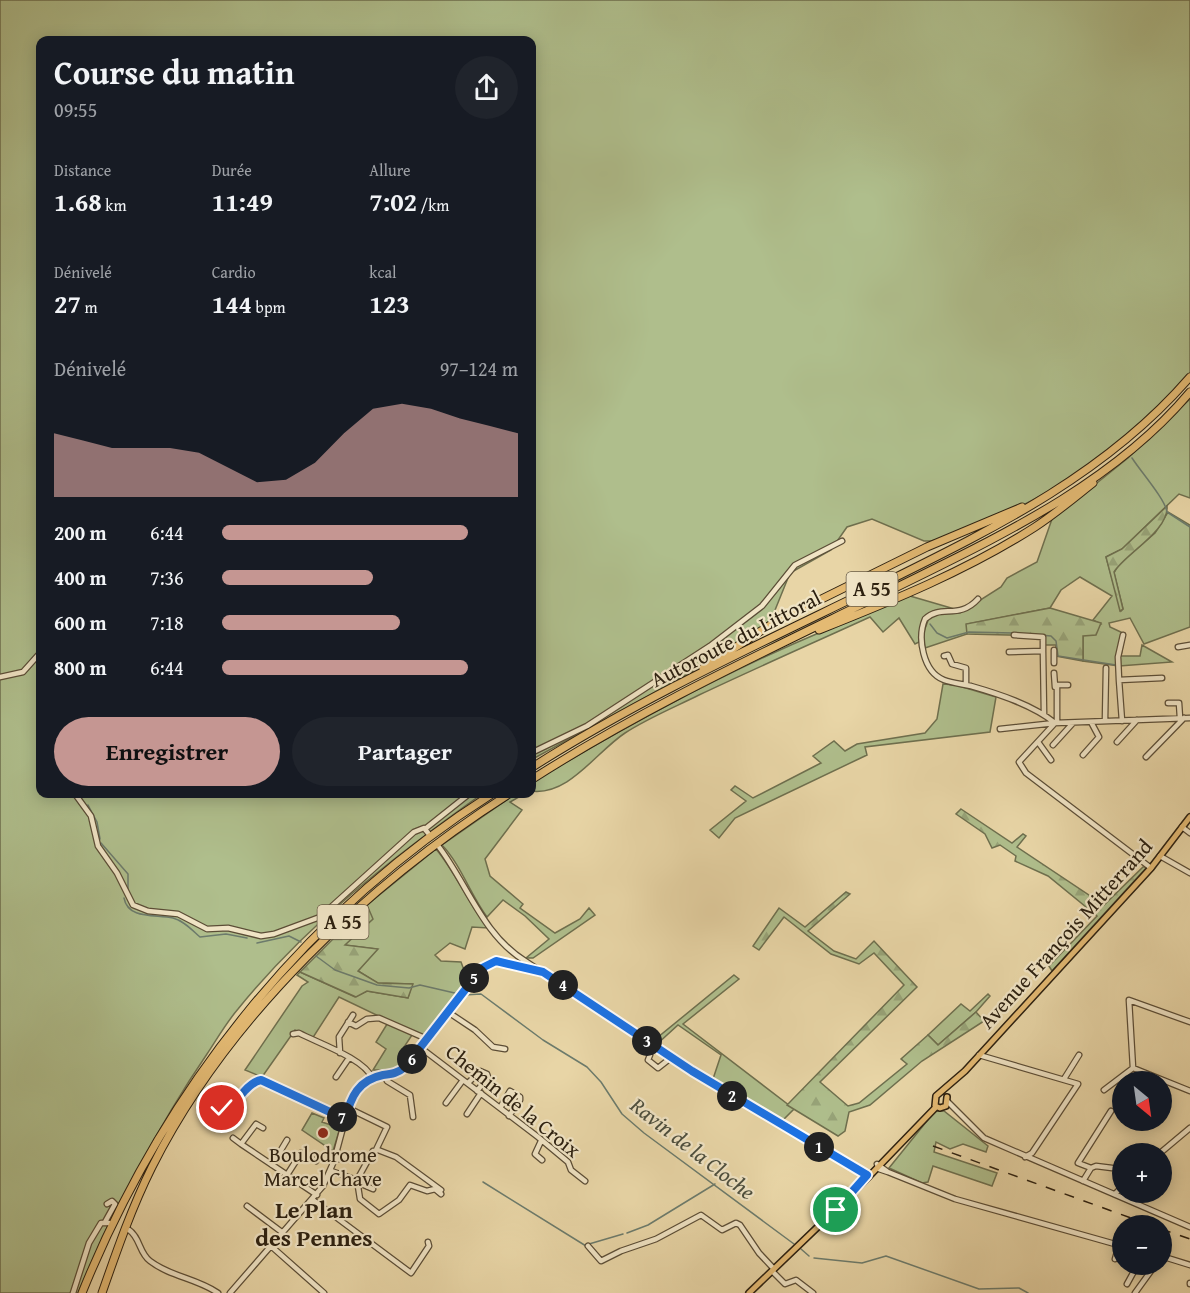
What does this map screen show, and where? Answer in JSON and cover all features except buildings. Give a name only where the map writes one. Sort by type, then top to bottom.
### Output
[{"type":"highway","name":"Autoroute du Littoral","points":[[536,765],[614,719],[990,529],[1085,473],[1141,428],[1190,377]]},
{"type":"highway","name":"Autoroute du Littoral","points":[[536,777],[619,728],[979,546],[1032,516],[1119,459],[1176,408],[1190,392]]},
{"type":"highway","points":[[718,676],[917,589],[1024,534],[1123,459],[1154,432],[1176,408]]},
{"type":"highway","points":[[614,719],[720,659],[775,622],[927,547],[997,519],[1085,473]]},
{"type":"highway","name":"A 55","points":[[82,1293],[106,1238],[157,1140],[198,1076],[242,1016],[310,941],[381,875],[487,798]]},
{"type":"highway","name":"A 55","points":[[102,1293],[119,1242],[153,1164],[206,1081],[251,1021],[317,947],[388,882],[437,843],[503,798]]},
{"type":"main road","name":"Avenue François Mitterrand","points":[[945,1098],[980,1054],[1151,868],[1190,817]]},
{"type":"main road","points":[[749,1293],[836,1210],[945,1098],[936,1095],[937,1106]]},
{"type":"street","points":[[536,751],[587,726],[710,646],[762,606],[795,565],[842,541]]},
{"type":"street","points":[[978,599],[958,612],[930,615],[924,622],[923,651],[932,669],[942,680],[966,685],[1044,714],[1056,723]]},
{"type":"street","points":[[1014,635],[1042,637],[1044,714]]},
{"type":"street","points":[[1122,721],[1118,657],[1123,635]]},
{"type":"street","points":[[1178,646],[1190,645]]},
{"type":"street","points":[[1054,650],[1054,663]]},
{"type":"street","points":[[1009,652],[1043,651]]},
{"type":"street","points":[[944,656],[948,655],[952,664],[966,668],[966,685]]},
{"type":"street","points":[[0,677],[23,672],[36,657]]},
{"type":"street","points":[[1043,657],[1054,657]]},
{"type":"street","points":[[1105,721],[1106,668]]},
{"type":"street","points":[[1054,673],[1054,687]]},
{"type":"street","points":[[1119,680],[1162,678]]},
{"type":"street","points":[[1043,680],[1054,680]]},
{"type":"street","points":[[1068,685],[1057,685],[1056,723],[1019,762],[1020,768],[1151,868]]},
{"type":"street","points":[[1044,704],[1054,707],[1054,697]]},
{"type":"street","points":[[1168,703],[1179,703],[1185,718]]},
{"type":"street","points":[[1000,729],[1056,723],[1185,718]]},
{"type":"street","points":[[1146,757],[1185,718]]},
{"type":"street","points":[[1117,742],[1137,720]]},
{"type":"street","points":[[1083,755],[1099,737],[1091,722]]},
{"type":"street","points":[[1053,745],[1073,723]]},
{"type":"street","points":[[1038,742],[1051,760]]},
{"type":"street","points":[[78,798],[91,816],[98,846],[117,873],[132,904],[148,911],[178,914],[203,928],[233,928],[261,936],[274,934],[320,917],[414,832],[427,831],[464,798]]},
{"type":"street","points":[[1182,827],[1190,833]]},
{"type":"street","points":[[439,847],[484,920],[515,954],[534,969],[672,1057],[868,1176]]},
{"type":"street","points":[[1160,856],[1190,873]]},
{"type":"street","points":[[232,1292],[317,1195],[331,1171],[348,1108],[358,1088],[372,1078],[403,1069],[488,963],[498,962],[534,969]]},
{"type":"street","points":[[1133,1068],[1129,1000],[1190,1022]]},
{"type":"street","points":[[448,1012],[475,1030],[493,1047],[505,1049]]},
{"type":"street","points":[[345,1013],[357,1026],[367,1019],[382,1019],[427,1039]]},
{"type":"street","points":[[340,1053],[338,1038],[351,1018]]},
{"type":"street","points":[[293,1034],[302,1034],[367,1068],[372,1078]]},
{"type":"street","points":[[647,1041],[645,1046],[650,1055],[648,1060],[652,1065],[658,1068],[672,1057]]},
{"type":"street","name":"Chemin de la Croix","points":[[421,1048],[569,1163],[571,1170],[585,1181]]},
{"type":"street","points":[[980,1054],[1078,1084],[1028,1158]]},
{"type":"street","points":[[1064,1079],[1079,1055]]},
{"type":"street","points":[[336,1077],[349,1058]]},
{"type":"street","points":[[1104,1090],[1133,1068]]},
{"type":"street","points":[[1133,1068],[1190,1090]]},
{"type":"street","points":[[446,1103],[480,1071],[487,1074],[466,1114]]},
{"type":"street","points":[[384,1075],[387,1081],[410,1095],[414,1117]]},
{"type":"street","points":[[222,1121],[214,1115],[219,1108],[230,1110],[242,1093],[259,1080],[273,1084],[345,1119]]},
{"type":"street","points":[[500,1108],[510,1091],[520,1097],[509,1116]]},
{"type":"street","points":[[945,1098],[962,1119],[984,1138],[1112,1193]]},
{"type":"street","points":[[937,1106],[962,1119]]},
{"type":"street","points":[[348,1108],[387,1128],[358,1182],[360,1199],[379,1214],[399,1200],[410,1185],[427,1191],[435,1189],[441,1192],[396,1157],[376,1150]]},
{"type":"street","points":[[1111,1111],[1078,1163],[1091,1168],[1112,1168]]},
{"type":"street","points":[[241,1144],[256,1124],[263,1128]]},
{"type":"street","points":[[1171,1143],[1190,1129]]},
{"type":"street","points":[[233,1138],[317,1195]]},
{"type":"street","points":[[272,1165],[287,1140]]},
{"type":"street","points":[[541,1141],[535,1154],[542,1160]]},
{"type":"street","points":[[286,1174],[298,1151]]},
{"type":"street","points":[[286,1174],[301,1153],[316,1161]]},
{"type":"street","points":[[334,1161],[345,1156]]},
{"type":"street","points":[[878,1165],[888,1172],[955,1199],[1112,1243]]},
{"type":"street","points":[[1083,1181],[1091,1168]]},
{"type":"street","points":[[331,1171],[373,1189]]},
{"type":"street","points":[[313,1200],[411,1273],[429,1246],[428,1242]]},
{"type":"street","points":[[73,1293],[89,1243],[100,1224],[107,1222],[115,1204],[112,1201],[107,1204]]},
{"type":"street","points":[[1135,1203],[1190,1227]]},
{"type":"street","points":[[247,1206],[283,1233]]},
{"type":"street","points":[[588,1246],[601,1261],[621,1251],[654,1240],[701,1215],[722,1230],[736,1223],[740,1225],[759,1253],[785,1284],[796,1280],[813,1293]]},
{"type":"street","points":[[129,1230],[134,1234],[143,1255],[152,1263],[179,1276],[201,1281],[218,1293]]},
{"type":"street","points":[[271,1246],[324,1293]]},
{"type":"street","points":[[1172,1259],[1190,1265]]},
{"type":"street","points":[[1127,1284],[1132,1275]]},
{"type":"street","points":[[1135,1293],[1148,1275]]},
{"type":"green space","points":[[0,0],[1190,0],[1190,373],[1142,422],[1105,454],[1033,500],[981,525],[931,541],[924,541],[872,519],[847,527],[831,550],[790,573],[771,620],[719,657],[536,757],[536,36],[36,36],[36,798],[476,798],[352,893],[292,949],[234,1014],[153,1141],[78,1293],[0,1293]]},
{"type":"green space","points":[[1190,399],[1190,498],[1179,494],[1122,549],[1106,557],[1121,611],[1123,609],[1114,573],[1119,564],[1155,533],[1168,512],[1190,525],[1190,627],[1144,644],[1130,618],[1109,623],[1110,627],[1125,634],[1121,656],[1140,656],[1142,645],[1172,662],[1119,666],[1083,661],[1083,635],[1101,624],[1093,620],[1112,596],[1080,577],[1061,590],[1050,608],[967,624],[967,634],[925,648],[923,634],[929,618],[935,614],[960,613],[1001,587],[1007,578],[1037,562],[1052,519],[1128,458]]},
{"type":"green space","points":[[1167,506],[1166,515],[1154,533],[1114,572],[1123,609],[1120,611],[1106,557],[1122,549]]},
{"type":"green space","points":[[910,596],[958,610],[933,611],[926,616],[919,642],[915,644],[899,618],[883,632],[870,617],[652,718],[614,741],[570,780],[558,787],[536,791],[536,780],[710,683],[888,603]]},
{"type":"green space","points":[[1050,608],[1101,623],[1096,635],[1083,636],[1083,661],[1055,656],[1056,645],[1045,645],[1045,636],[967,634],[966,624]]},
{"type":"green space","points":[[943,684],[956,685],[996,697],[990,732],[865,747],[867,755],[735,818],[719,838],[710,830],[746,801],[731,790],[735,786],[753,798],[821,763],[813,756],[834,741],[845,751],[857,744],[925,733],[937,719]]},
{"type":"green space","points":[[509,798],[517,798],[510,802],[522,810],[485,859],[490,876],[523,904],[520,908],[555,933],[580,919],[589,908],[595,915],[533,958],[526,958],[549,939],[525,916],[503,900],[487,917],[455,861],[442,845]]},
{"type":"green space","points":[[961,809],[1012,843],[1023,834],[1026,836],[1017,847],[1104,905],[1143,867],[1147,867],[1052,971],[1049,966],[1097,916],[1048,876],[1015,861],[1016,856],[1000,845],[992,848],[985,834],[956,814]]},
{"type":"green space","points":[[436,849],[488,928],[472,927],[465,949],[450,943],[435,955],[441,961],[461,962],[464,970],[473,974],[427,1037],[414,1032],[400,1053],[409,1060],[396,1070],[373,1070],[386,1049],[376,1042],[389,1021],[339,997],[312,1039],[295,1030],[262,1077],[245,1070],[302,986],[308,982],[297,975],[300,972],[355,997],[367,991],[408,998],[412,984],[377,983],[358,971],[377,949],[344,945],[367,905]]},
{"type":"green space","points":[[846,892],[850,894],[808,931],[834,951],[856,959],[874,941],[917,987],[820,1082],[848,1106],[859,1103],[907,1064],[901,1059],[928,1035],[938,1045],[976,1012],[984,1021],[922,1061],[870,1105],[849,1112],[845,1131],[838,1136],[787,1105],[904,985],[874,953],[859,964],[831,954],[784,917],[759,950],[753,946],[779,908],[805,927]]},
{"type":"green space","points":[[367,905],[373,919],[345,945],[378,949],[358,971],[378,983],[413,984],[408,998],[367,991],[356,997],[300,972]]},
{"type":"green space","points":[[734,975],[739,979],[683,1024],[794,1109],[781,1122],[713,1079],[721,1055],[678,1025],[656,1045],[652,1042]]},
{"type":"green space","points":[[988,994],[990,996],[976,1012],[938,1045],[928,1035],[961,1004],[970,1011]]},
{"type":"green space","points":[[935,1111],[944,1111],[988,1146],[986,1152],[963,1144],[950,1149],[936,1142],[934,1152],[997,1173],[992,1186],[933,1166],[928,1182],[922,1183],[889,1168]]},
{"type":"green space","name":"Boulodrome Marcel Chave","points":[[312,1113],[324,1118],[322,1122],[340,1128],[333,1151],[302,1130]]},
{"type":"waterway","points":[[1132,458],[1157,493],[1167,512],[1190,527]]},
{"type":"waterway","points":[[930,624],[937,633],[947,638],[969,632],[1013,633]]},
{"type":"waterway","points":[[1030,634],[1051,636],[1056,641],[1058,656],[1116,665]]},
{"type":"waterway","name":"Ravin de la Cloche","points":[[88,805],[97,822],[100,839]]},
{"type":"waterway","name":"Ravin de la Cloche","points":[[101,843],[128,874],[128,890]]},
{"type":"waterway","name":"Ravin de la Cloche","points":[[124,898],[131,910],[144,915],[177,919],[200,937],[226,934],[247,938]]},
{"type":"waterway","name":"Ravin de la Cloche","points":[[257,943],[289,936],[301,942]]},
{"type":"waterway","name":"Ravin de la Cloche","points":[[316,956],[335,970],[377,985],[409,988],[420,985],[459,994]]},
{"type":"waterway","name":"Ravin de la Cloche","points":[[464,995],[481,994],[543,1040],[587,1067],[601,1082],[622,1114],[644,1133],[794,1244]]},
{"type":"waterway","points":[[483,1182],[586,1246]]},
{"type":"waterway","points":[[627,1233],[648,1225],[715,1184]]},
{"type":"waterway","points":[[589,1244],[623,1234]]},
{"type":"waterway","name":"Ravin de la Cloche","points":[[801,1249],[809,1256]]},
{"type":"waterway","name":"Ravin de la Cloche","points":[[814,1258],[862,1263],[886,1256],[979,1289],[1019,1288],[1028,1293]]},
{"type":"railway","points":[[933,1146],[1123,1215]]},
{"type":"railway","points":[[1172,1233],[1190,1239]]},
{"type":"place","name":"Boulodrome Marcel Chave","points":[[323,1133]]},
{"type":"district","name":"Le Plan des Pennes","points":[[314,1224]]},
{"type":"route","points":[[222,1108],[230,1110],[242,1093],[256,1081],[261,1080],[345,1119],[351,1099],[360,1086],[372,1078],[397,1072],[405,1067],[482,968],[488,963],[498,962],[543,972],[692,1071],[867,1175],[836,1210]]}]
